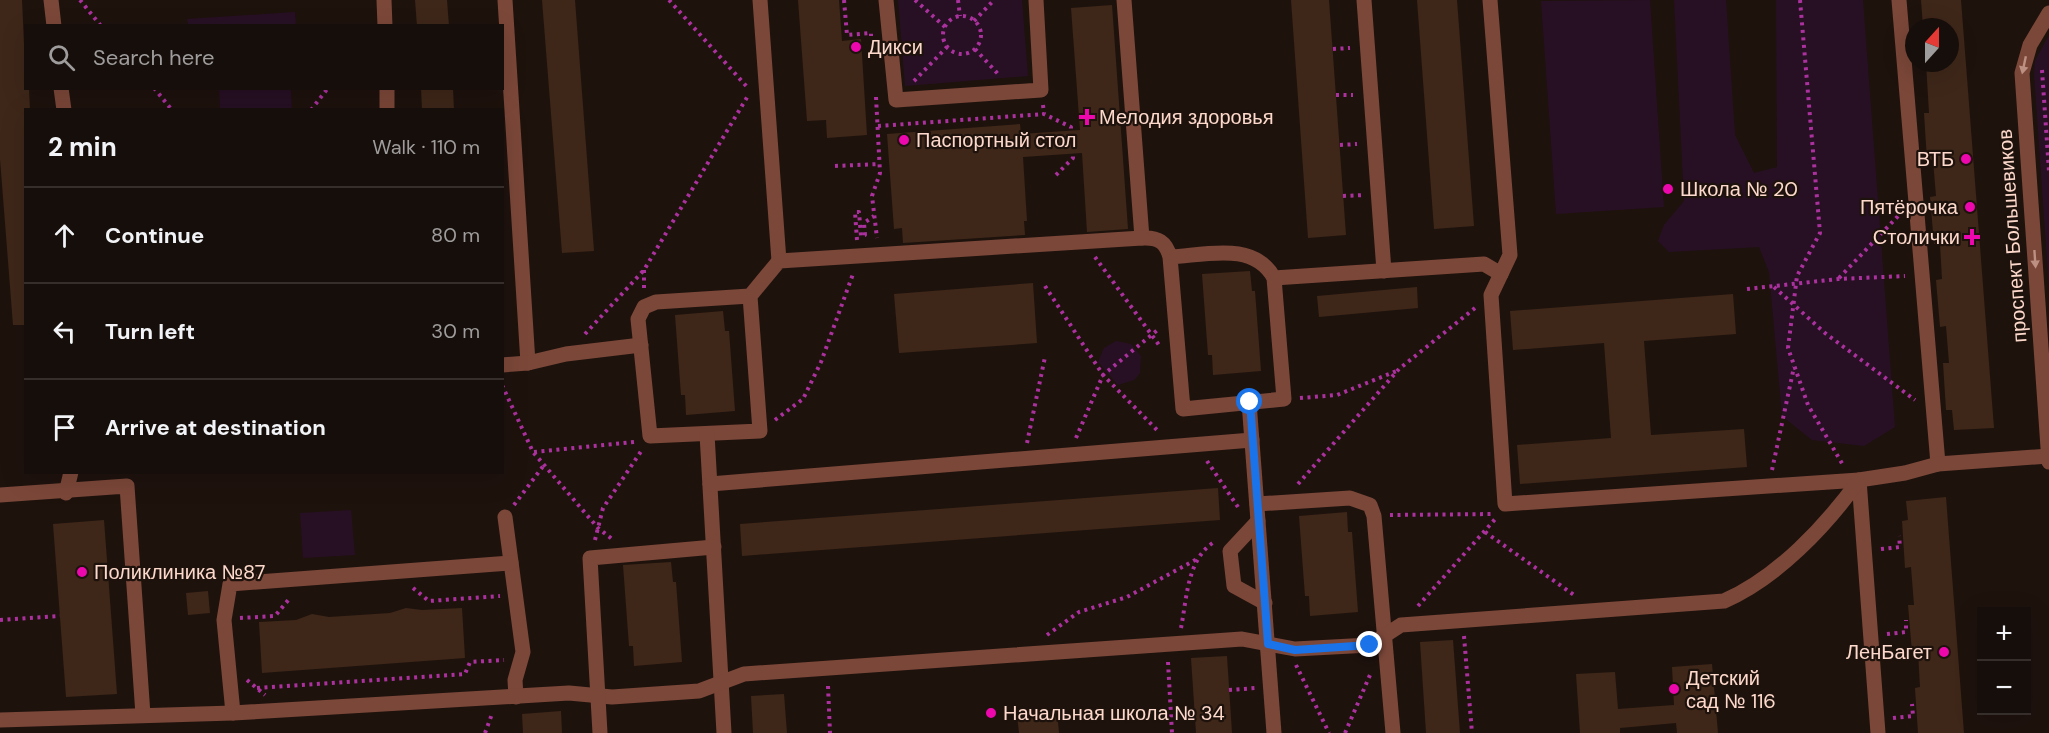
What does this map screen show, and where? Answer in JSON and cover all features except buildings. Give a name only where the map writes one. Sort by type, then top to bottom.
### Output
[{"type":"street","points":[[51,0],[54,24]]},
{"type":"street","points":[[384,0],[385,24]]},
{"type":"street","points":[[505,0],[528,363]]},
{"type":"street","points":[[750,296],[656,302],[644,307],[638,319],[650,436],[760,431],[750,296],[778,261],[760,0]]},
{"type":"street","points":[[886,0],[896,100],[1041,90],[1036,0]]},
{"type":"street","points":[[1124,0],[1142,238]]},
{"type":"street","points":[[1364,0],[1384,271]]},
{"type":"street","points":[[1490,0],[1510,255],[1491,295],[1505,504],[1859,480],[1938,464],[2049,456]]},
{"type":"street","points":[[1899,0],[1938,464]]},
{"type":"street","name":"проспект Большевиков","points":[[2049,13],[2030,45],[2022,73],[2049,462]]},
{"type":"street","points":[[61,90],[64,108]]},
{"type":"street","points":[[387,90],[387,108]]},
{"type":"street","points":[[778,261],[1142,238],[1161,241],[1167,247],[1170,257],[1183,409],[1284,399],[1274,278],[1267,265],[1242,253],[1170,257]]},
{"type":"street","points":[[1274,278],[1484,264],[1501,274]]},
{"type":"street","points":[[504,365],[528,363],[566,354],[641,345]]},
{"type":"street","points":[[1250,402],[1257,504],[1256,524],[1265,603],[1274,733]]},
{"type":"street","points":[[707,434],[724,733]]},
{"type":"street","points":[[710,484],[1252,440]]},
{"type":"street","points":[[66,493],[70,474]]},
{"type":"street","points":[[1859,480],[1878,726]]},
{"type":"street","points":[[0,720],[97,725],[143,715],[233,713],[569,693],[612,697],[699,691],[744,674],[1242,639],[1295,650],[1370,645],[1401,625],[1724,601],[1750,590],[1776,570],[1845,499],[1859,480]]},
{"type":"street","points":[[0,495],[66,493],[127,486],[143,715]]},
{"type":"street","points":[[1257,504],[1350,498],[1370,505],[1374,516],[1386,634],[1393,733]]},
{"type":"street","points":[[505,517],[523,652],[515,680],[516,697]]},
{"type":"street","points":[[1256,524],[1230,550],[1234,586],[1265,603]]},
{"type":"street","points":[[600,733],[596,695],[597,651],[590,558],[714,547]]},
{"type":"street","points":[[233,713],[224,620],[230,584],[511,563]]},
{"type":"path","points":[[80,0],[99,24]]},
{"type":"path","points":[[566,354],[644,270],[751,91],[669,0]]},
{"type":"path","points":[[844,0],[847,35],[871,33],[872,45]]},
{"type":"path","points":[[915,0],[945,27]]},
{"type":"path","points":[[958,0],[960,16]]},
{"type":"path","points":[[974,21],[994,0]]},
{"type":"path","points":[[1800,0],[1820,233],[1797,276],[1788,348],[1808,405],[1839,462],[1859,480]]},
{"type":"path","points":[[960,16],[974,21],[981,34],[975,49],[964,54],[957,54],[946,47],[943,37],[945,27],[960,16]]},
{"type":"path","points":[[896,100],[946,47]]},
{"type":"path","points":[[975,49],[1014,92]]},
{"type":"path","points":[[156,90],[170,108]]},
{"type":"path","points":[[313,108],[326,90]]},
{"type":"path","points":[[1041,90],[1044,114]]},
{"type":"path","points":[[875,91],[880,173],[872,196],[875,233]]},
{"type":"path","points":[[878,126],[1044,114],[1071,127],[1071,131]]},
{"type":"path","points":[[1056,175],[1073,158],[1073,154]]},
{"type":"path","points":[[835,166],[879,164]]},
{"type":"path","points":[[1838,279],[1915,199]]},
{"type":"path","points":[[857,239],[855,212],[859,212],[861,236],[865,235],[864,223],[874,216]]},
{"type":"path","points":[[1084,242],[1151,337],[1179,364]]},
{"type":"path","points":[[760,431],[803,399],[820,362],[854,271]]},
{"type":"path","points":[[1747,289],[1838,279],[1921,275]]},
{"type":"path","points":[[1045,286],[1103,375],[1162,435],[1164,448]]},
{"type":"path","points":[[1774,287],[1825,333],[1933,413]]},
{"type":"path","points":[[1282,503],[1400,369],[1491,295]]},
{"type":"path","points":[[1068,455],[1103,375],[1175,316]]},
{"type":"path","points":[[1024,459],[1045,357]]},
{"type":"path","points":[[1772,470],[1794,366]]},
{"type":"path","points":[[1296,398],[1337,395],[1400,369]]},
{"type":"path","points":[[504,389],[533,452],[598,528],[631,554]]},
{"type":"path","points":[[533,452],[637,442],[650,436]]},
{"type":"path","points":[[590,558],[603,508],[650,436]]},
{"type":"path","points":[[1196,445],[1256,524]]},
{"type":"path","points":[[505,517],[544,465]]},
{"type":"path","points":[[1374,516],[1500,514],[1401,625]]},
{"type":"path","points":[[1485,531],[1597,611]]},
{"type":"path","points":[[1865,550],[1900,547],[1899,536]]},
{"type":"path","points":[[1172,733],[1172,643],[1197,559],[1205,547],[1223,537]]},
{"type":"path","points":[[1032,654],[1045,637],[1079,612],[1127,597],[1197,559]]},
{"type":"path","points":[[395,572],[429,601],[515,595]]},
{"type":"path","points":[[224,620],[275,616],[306,578]]},
{"type":"path","points":[[0,620],[60,616]]},
{"type":"path","points":[[1871,636],[1906,632],[1906,620]]},
{"type":"path","points":[[1463,627],[1472,733]]},
{"type":"path","points":[[257,688],[465,674],[470,662],[521,659]]},
{"type":"path","points":[[228,664],[283,710]]},
{"type":"path","points":[[827,669],[830,733]]},
{"type":"path","points":[[1299,670],[1329,733]]},
{"type":"path","points":[[1345,733],[1370,675]]},
{"type":"path","points":[[1229,690],[1271,687]]},
{"type":"path","points":[[1878,726],[1913,716],[1912,704]]},
{"type":"shaded area","points":[[898,0],[1022,0],[1028,76],[905,86]]},
{"type":"shaded area","points":[[1650,0],[1664,207],[1556,214],[1541,1]]},
{"type":"shaded area","points":[[1674,0],[1726,0],[1735,135],[1754,173],[1777,167],[1776,0],[1863,0],[1895,427],[1864,446],[1812,440],[1782,416],[1769,272],[1759,247],[1669,252],[1658,241],[1664,225],[1684,201]]},
{"type":"shaded area","points":[[295,12],[296,24],[188,24],[187,19]]},
{"type":"shaded area","points":[[2049,35],[2049,289],[2034,74],[2035,61]]},
{"type":"shaded area","points":[[219,90],[291,90],[292,108],[220,108]]},
{"type":"shaded area","points":[[1116,341],[1131,344],[1141,356],[1140,373],[1134,380],[1118,385],[1098,362],[1104,348]]},
{"type":"shaded area","points":[[351,510],[355,555],[303,558],[300,513]]},
{"type":"place","name":"Дикси","points":[[856,47]]},
{"type":"place","name":"Мелодия здоровья","points":[[1087,117]]},
{"type":"place","name":"Паспортный стол","points":[[904,140]]},
{"type":"place","name":"ВТБ","points":[[1966,159]]},
{"type":"place","name":"Школа № 20","points":[[1668,189]]},
{"type":"place","name":"Пятёрочка","points":[[1970,207]]},
{"type":"place","name":"Столички","points":[[1972,237]]},
{"type":"place","name":"Поликлиника №87","points":[[82,572]]},
{"type":"place","name":"ЛенБагет","points":[[1944,652]]},
{"type":"place","name":"Детский сад № 116","points":[[1674,689]]},
{"type":"place","name":"Начальная школа № 34","points":[[991,713]]},
{"type":"route","points":[[1250,402],[1268,644],[1295,650],[1370,645]]}]
